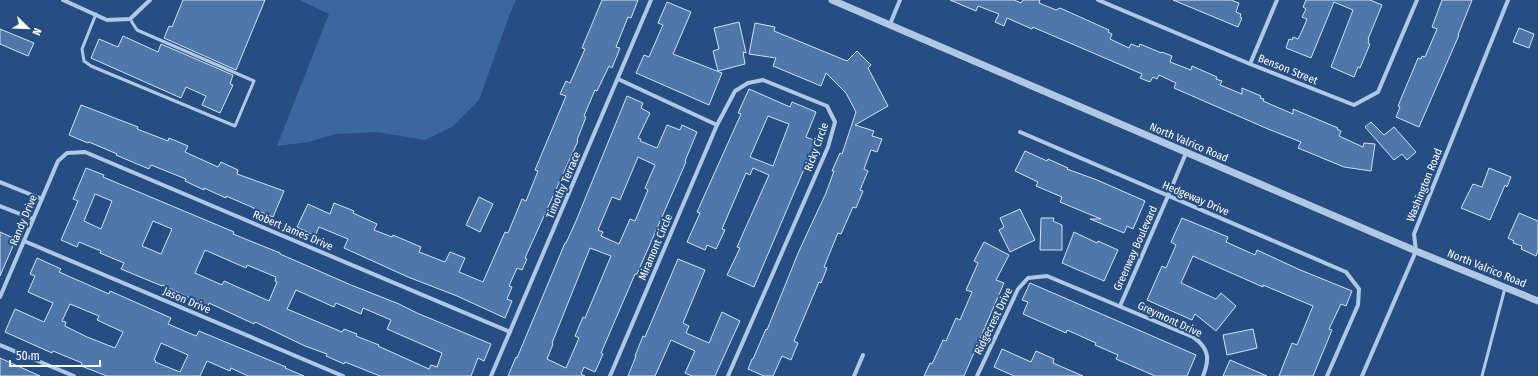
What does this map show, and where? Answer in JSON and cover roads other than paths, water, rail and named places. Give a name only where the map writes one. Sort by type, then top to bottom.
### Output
[{"type":"street","points":[[63,0],[108,20],[130,19],[150,0]]},
{"type":"street","name":"Timothy Terrace","points":[[491,376],[651,0]]},
{"type":"street","name":"North Valrico Road","points":[[832,0],[1186,153],[1538,302]]},
{"type":"street","points":[[890,24],[900,0]]},
{"type":"street","name":"Benson Street","points":[[1098,0],[1250,64],[1354,105],[1378,92],[1417,0]]},
{"type":"street","points":[[1250,64],[1277,0]]},
{"type":"street","name":"Washington Road","points":[[1362,376],[1416,251],[1414,234],[1508,0]]},
{"type":"street","points":[[618,79],[717,124]]},
{"type":"street","name":"Ricky Circle","points":[[717,124],[735,91],[748,83],[763,80],[828,106],[835,122],[828,147],[728,376]]},
{"type":"street","name":"Miramont Circle","points":[[610,376],[717,124]]},
{"type":"street","name":"Hedgeway Drive","points":[[1020,132],[1346,272],[1359,289],[1358,305],[1327,376]]},
{"type":"street","name":"Robert James Drive","points":[[67,152],[84,152],[510,332]]},
{"type":"street","name":"Randy Drive","points":[[0,297],[58,161],[67,152]]},
{"type":"street","name":"Greenway Boulevard","points":[[1120,306],[1186,153]]},
{"type":"street","points":[[0,182],[42,199]]},
{"type":"street","points":[[0,206],[33,219]]},
{"type":"street","name":"Jason Drive","points":[[24,241],[343,376]]},
{"type":"street","name":"Ridgecrest Drive","points":[[977,376],[1018,288],[1028,278],[1047,276],[1120,306]]},
{"type":"street","name":"Greymont Drive","points":[[1120,306],[1193,337],[1202,343],[1208,354],[1206,370],[1203,376]]},
{"type":"street","points":[[0,345],[74,376]]},
{"type":"street","points":[[854,376],[863,355]]},
{"type":"lane","points":[[96,14],[82,49],[84,61],[91,66],[235,126],[254,81],[137,30],[130,19]]},
{"type":"lane","points":[[1482,376],[1505,288]]}]
